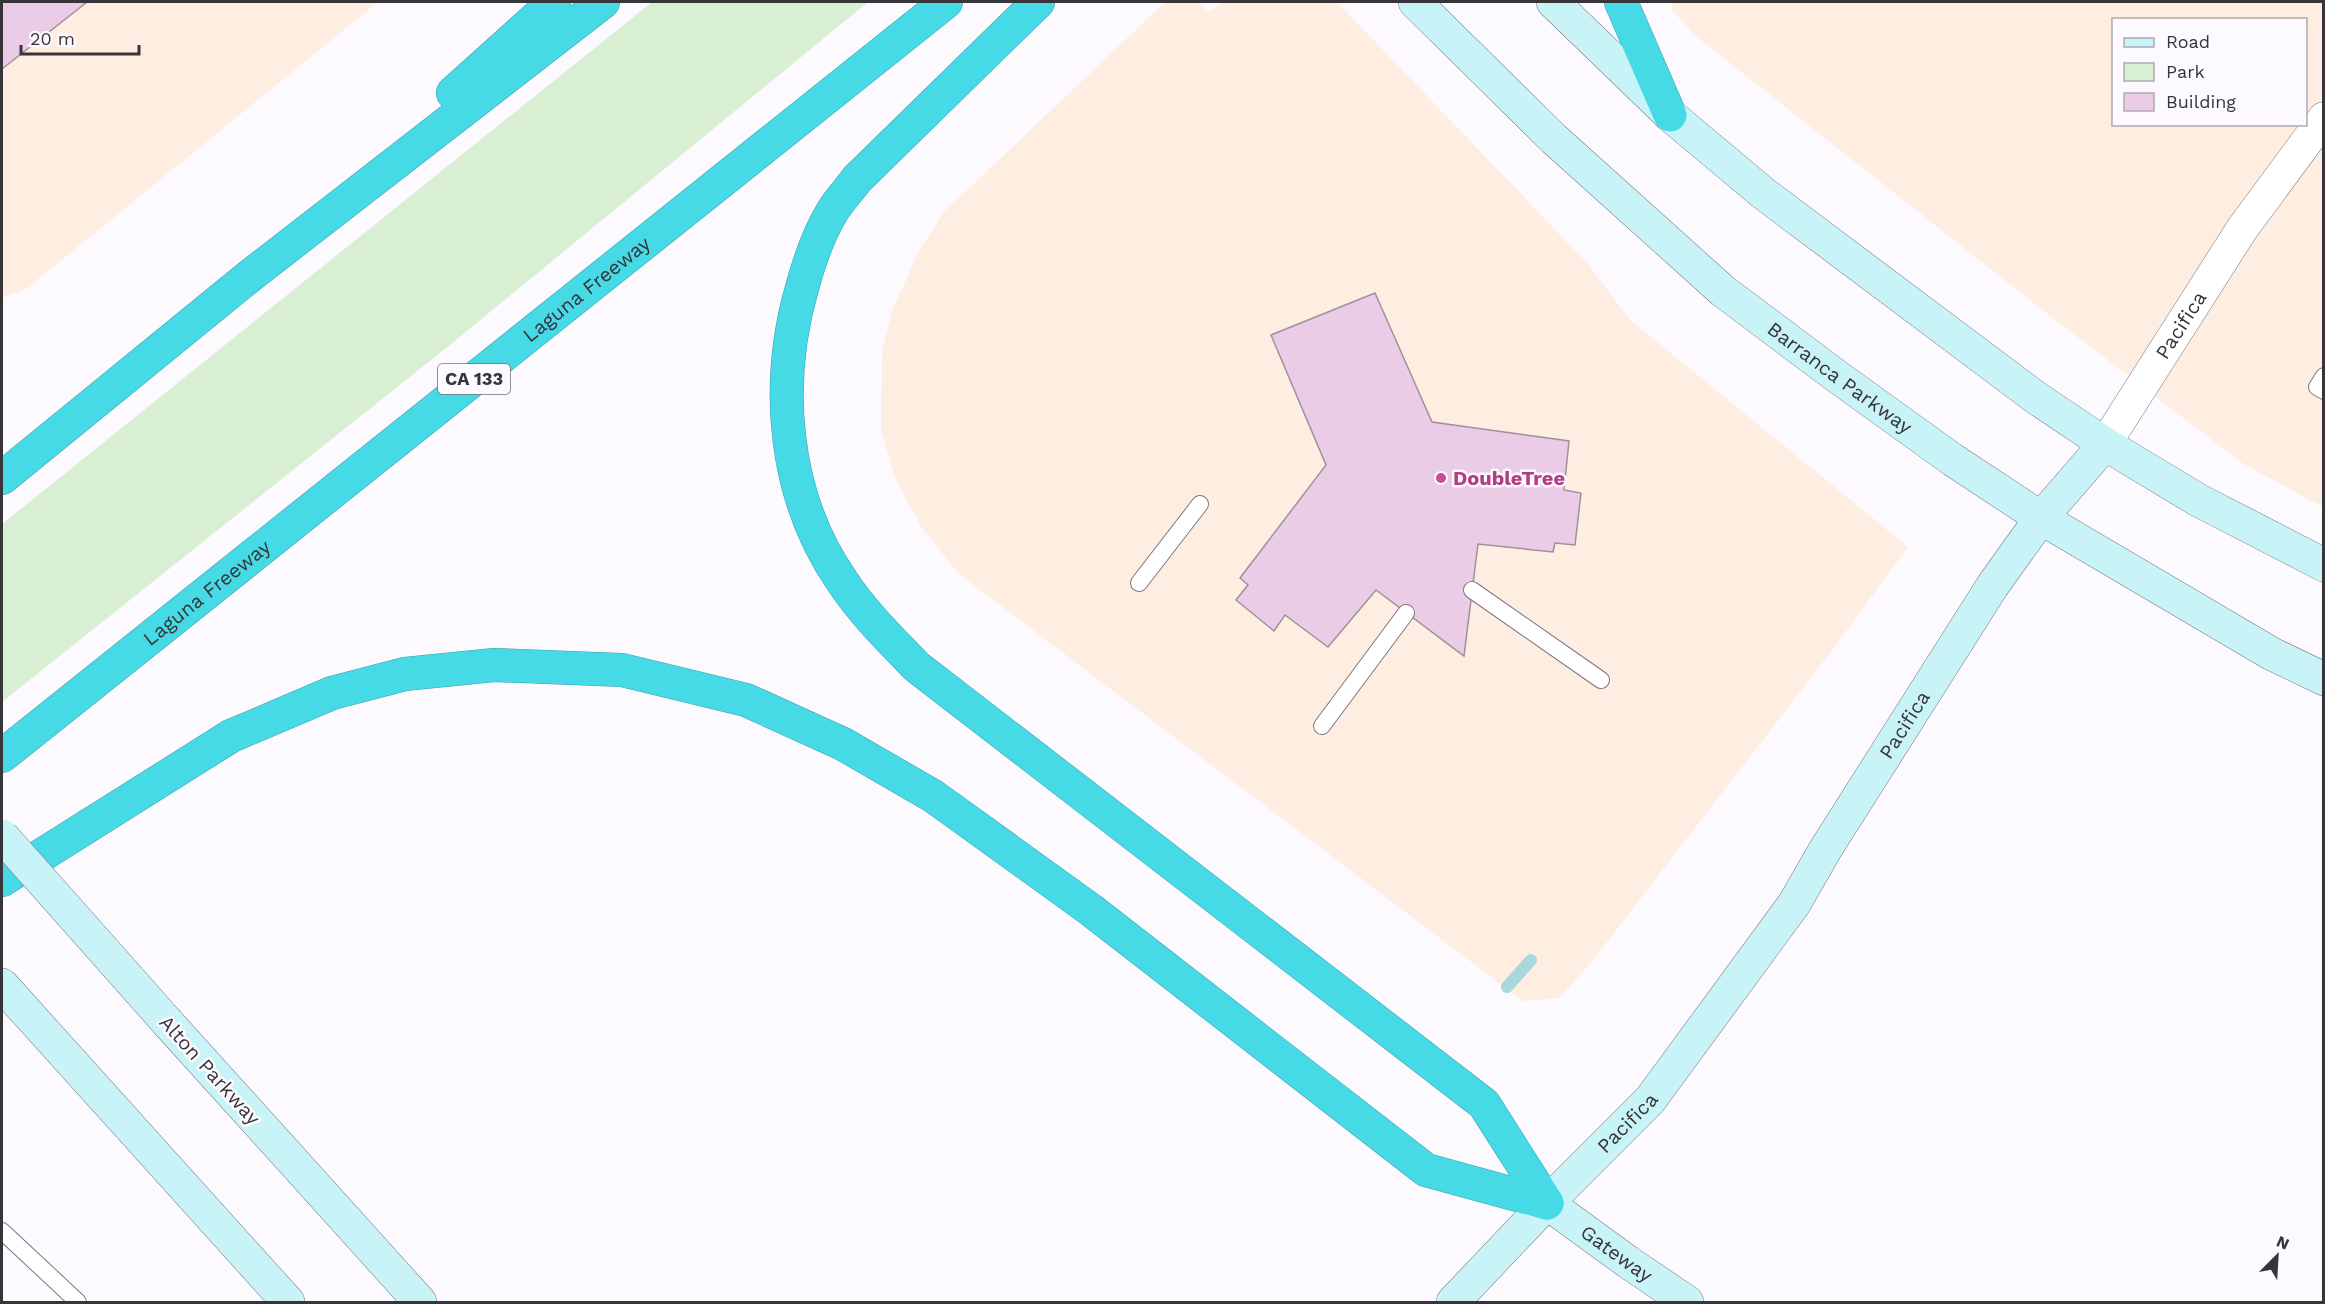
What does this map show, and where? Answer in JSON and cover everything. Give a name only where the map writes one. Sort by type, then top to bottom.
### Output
[{"type":"highway","points":[[251,275],[554,2]]},
{"type":"highway","points":[[2,478],[251,275],[603,2]]},
{"type":"highway","name":"Laguna Freeway","points":[[2,756],[946,2]]},
{"type":"highway","points":[[1038,2],[856,179],[832,212],[809,260],[793,319],[786,384],[788,430],[799,488],[819,541],[841,580],[861,607],[917,667],[1484,1104],[1547,1203]]},
{"type":"highway","points":[[1621,2],[1671,115]]},
{"type":"highway","points":[[2,880],[231,736],[332,693],[405,674],[494,665],[622,670],[746,700],[843,744],[933,796],[1091,910],[1426,1170],[1547,1203]]},
{"type":"main road","name":"Barranca Parkway","points":[[1415,2],[1554,139],[1723,291],[1953,460],[2041,518],[2272,654],[2324,679]]},
{"type":"main road","points":[[1553,2],[1671,115],[1763,193],[2035,397],[2104,444],[2198,500],[2324,565]]},
{"type":"main road","name":"Pacifica","points":[[1453,1302],[1547,1203],[1650,1100],[1794,904],[1825,850],[1993,585],[2041,518],[2104,444]]},
{"type":"main road","name":"Alton Parkway","points":[[2,836],[420,1302]]},
{"type":"main road","points":[[2,985],[288,1302]]},
{"type":"main road","name":"Gateway","points":[[1547,1203],[1636,1269],[1687,1302]]},
{"type":"street","name":"Pacifica","points":[[2104,444],[2242,230],[2324,118]]},
{"type":"lane","points":[[2324,376],[2317,387],[2324,391]]},
{"type":"lane","points":[[1139,583],[1200,504]]},
{"type":"lane","points":[[1472,590],[1601,680]]},
{"type":"lane","points":[[1322,726],[1406,613]]},
{"type":"lane","points":[[2,1231],[78,1302]]},
{"type":"shaded area","points":[[2,2],[378,2],[26,289],[2,298]]},
{"type":"shaded area","points":[[1165,2],[1199,2],[1209,12],[1222,2],[1337,2],[1587,263],[1630,320],[1908,547],[1833,649],[1590,964],[1559,998],[1523,1001],[959,574],[922,528],[896,480],[881,430],[882,351],[892,311],[919,251],[944,212]]},
{"type":"shaded area","points":[[1672,2],[2323,2],[2323,507],[2242,463],[2040,308],[1697,37],[1671,9]]},
{"type":"green space","points":[[652,2],[868,2],[451,344],[2,702],[2,524]]},
{"type":"building","points":[[2,2],[87,2],[2,69]]},
{"type":"building","name":"DoubleTree","points":[[1375,293],[1432,422],[1569,441],[1564,490],[1581,493],[1575,545],[1555,543],[1553,552],[1478,544],[1464,656],[1376,590],[1328,647],[1285,615],[1274,631],[1236,600],[1248,585],[1240,578],[1326,465],[1271,335]]},
{"type":"waterway","points":[[1507,987],[1531,960]]},
{"type":"place","name":"DoubleTree","points":[[1441,478]]}]
